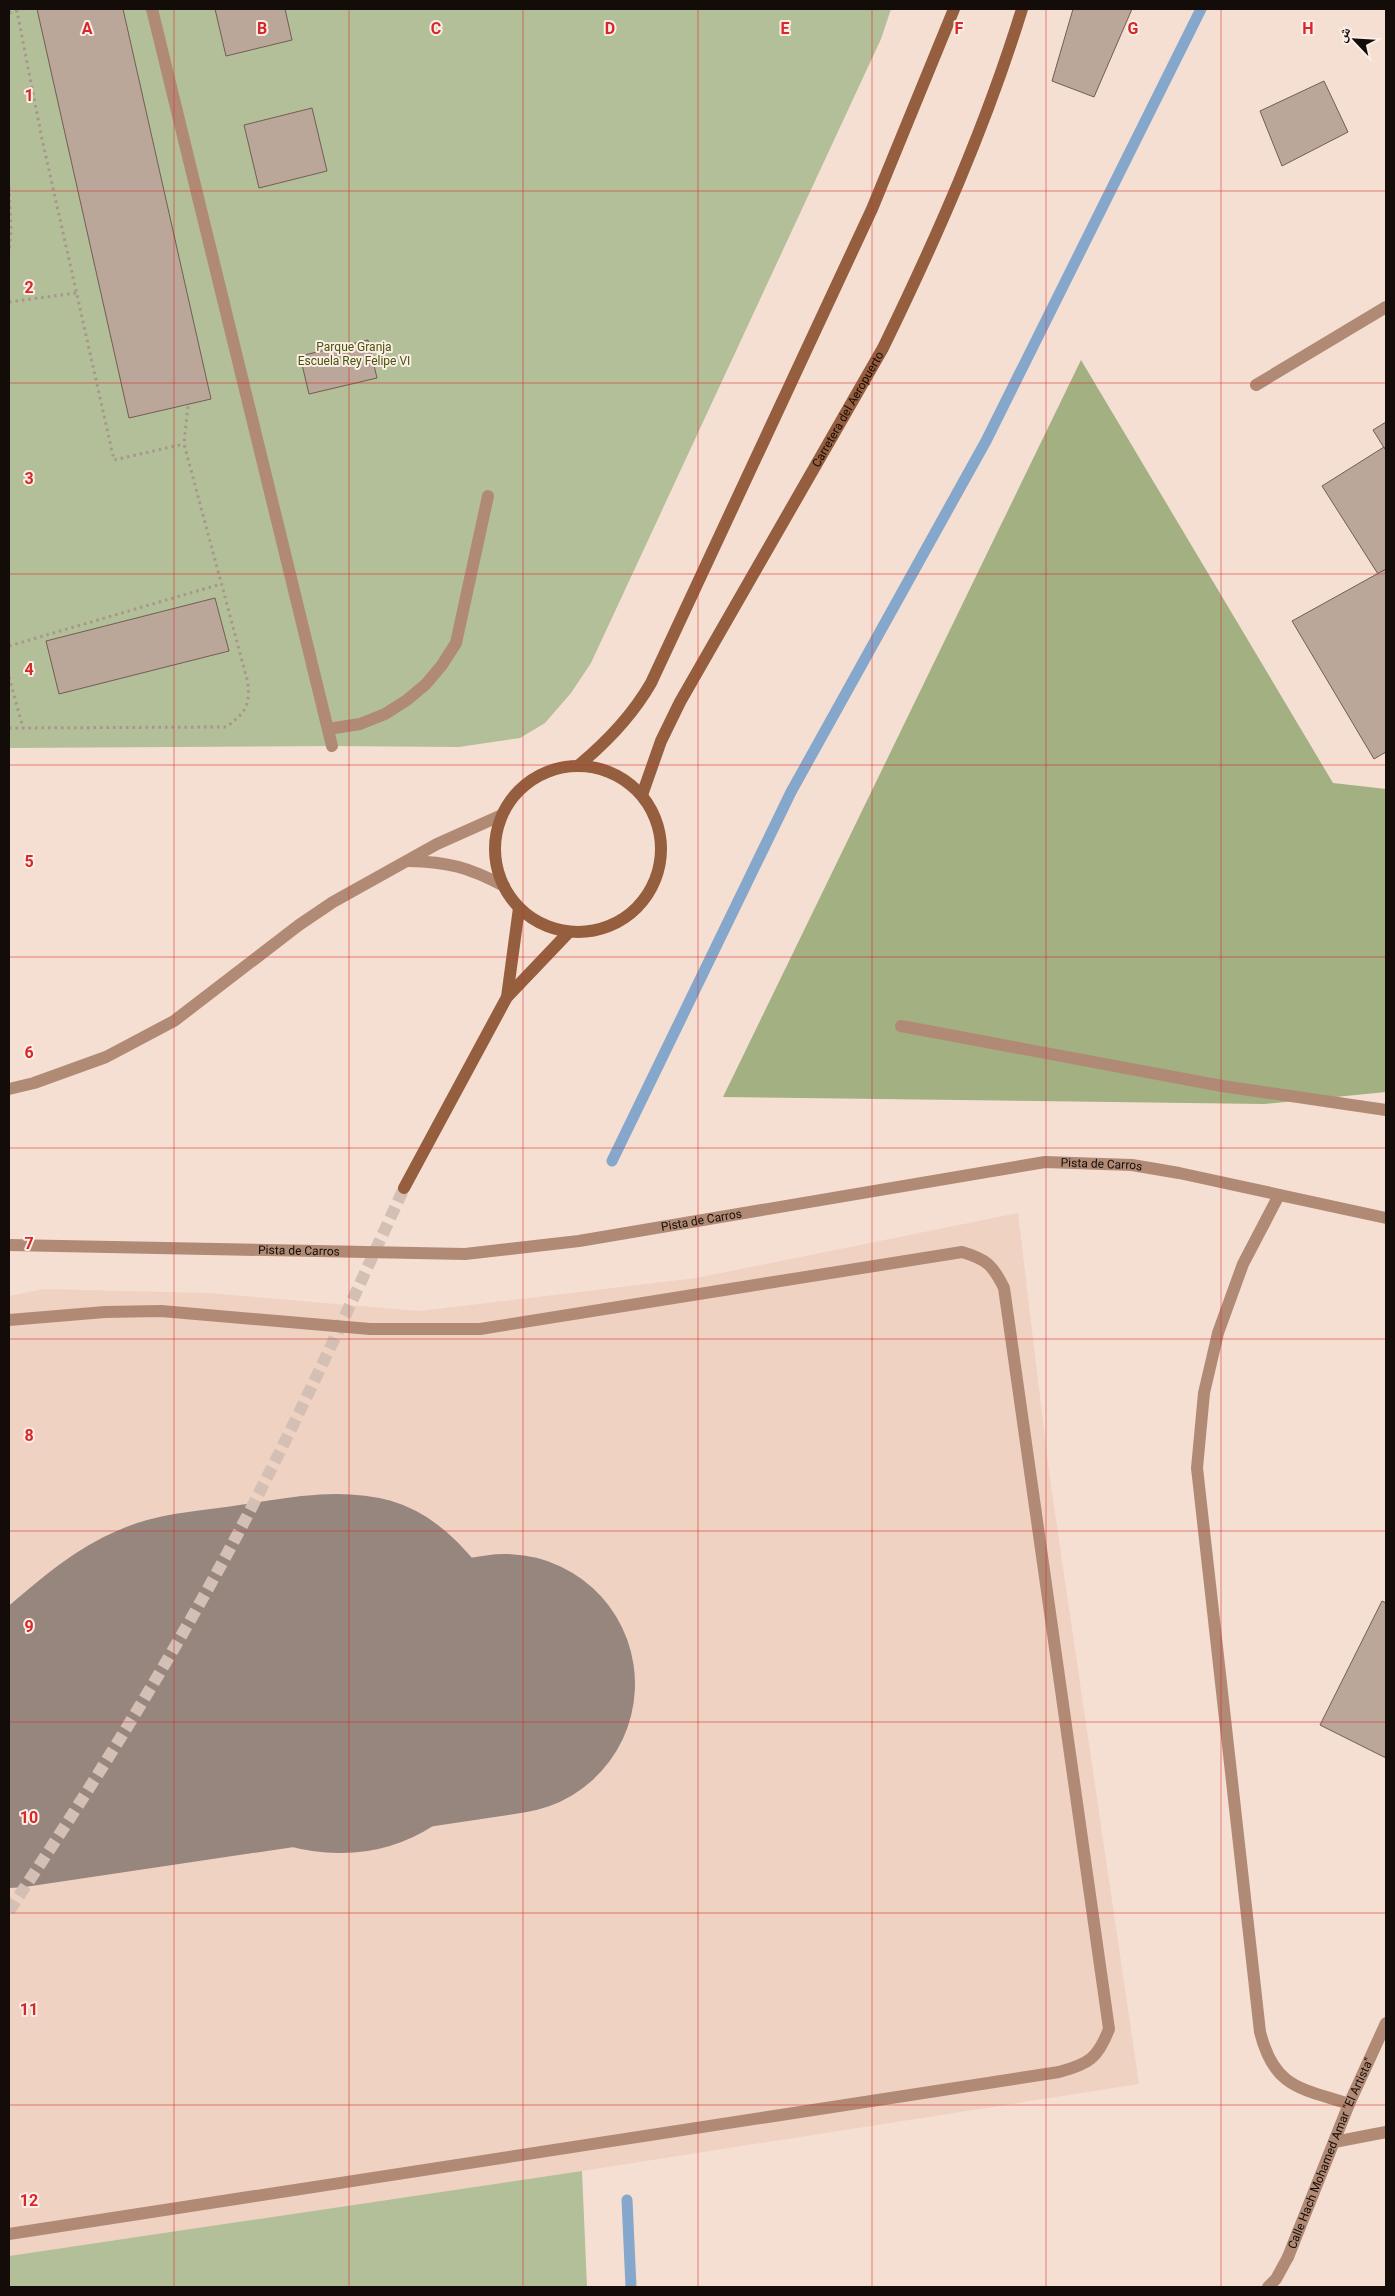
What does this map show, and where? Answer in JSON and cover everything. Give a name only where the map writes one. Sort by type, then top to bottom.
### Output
[{"type":"main road","points":[[578,764],[603,745],[624,723],[651,683],[872,209],[954,9]]},
{"type":"main road","name":"Carretera del Aeropuerto","points":[[642,795],[661,741],[680,702],[883,348],[912,288],[966,164],[1022,9]]},
{"type":"main road","points":[[578,764],[597,767],[614,773],[630,782],[642,795],[656,818],[662,844],[659,871],[648,895],[629,914],[606,927],[588,932],[569,932],[551,928],[534,920],[520,908],[504,886],[496,854],[496,838],[502,815],[521,788],[547,771],[578,764]]},
{"type":"main road","points":[[507,997],[520,908]]},
{"type":"main road","points":[[404,1188],[507,997],[569,932]]},
{"type":"street","points":[[152,9],[332,746]]},
{"type":"street","points":[[1256,385],[1386,307]]},
{"type":"street","points":[[328,729],[360,724],[385,714],[407,700],[426,684],[442,665],[456,644],[488,496]]},
{"type":"street","points":[[9,1089],[34,1083],[106,1057],[174,1021],[299,925],[437,844],[502,815]]},
{"type":"street","points":[[406,861],[440,862],[473,870],[504,886]]},
{"type":"street","points":[[902,1026],[1222,1086],[1386,1110]]},
{"type":"street","name":"Pista de Carros","points":[[9,1245],[251,1248],[465,1254],[579,1241],[1044,1162],[1132,1165],[1179,1173],[1386,1218]]},
{"type":"street","points":[[1279,1195],[1243,1264],[1218,1333],[1204,1393],[1197,1468],[1260,2032],[1266,2055],[1275,2070],[1290,2082],[1305,2089],[1349,2104]]},
{"type":"street","points":[[9,1320],[96,1313],[161,1311],[370,1329],[480,1329],[962,1252],[980,1257],[996,1270],[1004,1288],[1109,2029],[1100,2051],[1082,2066],[1060,2072],[9,2234]]},
{"type":"street","name":"Calle Hach Mohamed Amar \"El Artista\"","points":[[1268,2287],[1276,2279],[1288,2257],[1349,2104],[1386,2023]]},
{"type":"street","points":[[1334,2142],[1386,2132]]},
{"type":"path","points":[[9,13],[17,11],[42,139],[114,460],[184,444]]},
{"type":"path","points":[[9,187],[11,231],[9,253]]},
{"type":"path","points":[[9,302],[76,293]]},
{"type":"path","points":[[9,728],[226,727],[240,716],[250,699],[248,683],[184,444],[188,405]]},
{"type":"path","points":[[9,646],[221,584]]},
{"type":"path","points":[[9,677],[22,728]]},
{"type":"shaded area","points":[[1018,1213],[1049,1472],[1139,2084],[582,2171],[9,2256],[9,1296],[44,1289],[208,1293],[419,1311],[696,1278]]},
{"type":"green space","name":"Parque Granja Escuela Rey Felipe VI","points":[[9,9],[891,9],[881,39],[591,663],[571,693],[545,723],[520,738],[459,747],[9,748]]},
{"type":"green space","points":[[1081,360],[1333,783],[1386,789],[1386,1092],[1264,1104],[723,1097]]},
{"type":"green space","points":[[582,2171],[587,2287],[9,2287],[9,2256]]},
{"type":"building","points":[[37,9],[123,9],[211,399],[129,418]]},
{"type":"building","points":[[215,9],[285,9],[292,40],[226,56]]},
{"type":"building","points":[[1073,9],[1132,9],[1094,97],[1052,81]]},
{"type":"building","points":[[1324,81],[1348,132],[1282,166],[1260,111]]},
{"type":"building","points":[[312,108],[327,171],[259,188],[244,125]]},
{"type":"building","points":[[368,340],[377,378],[309,394],[300,356]]},
{"type":"building","points":[[1386,422],[1386,451],[1373,430]]},
{"type":"building","points":[[1384,447],[1386,451],[1386,569],[1378,574],[1322,486]]},
{"type":"building","points":[[1386,569],[1386,752],[1374,759],[1292,621]]},
{"type":"building","points":[[215,598],[229,651],[59,694],[46,641]]},
{"type":"building","points":[[1382,1601],[1386,1603],[1386,1758],[1320,1725]]},
{"type":"waterway","points":[[612,1161],[791,792],[986,441],[1201,9]]},
{"type":"waterway","points":[[627,2200],[631,2287]]},
{"type":"taxiway","points":[[9,1673],[87,1609],[104,1597],[139,1578],[179,1566],[314,1547],[346,1546],[389,1555],[421,1579],[438,1600],[451,1621],[459,1651],[461,1686],[459,1709],[444,1744],[433,1758],[421,1771],[391,1790],[357,1800],[330,1801],[311,1798],[275,1786],[204,1741],[191,1736],[170,1733]]},
{"type":"runway","points":[[9,1758],[505,1684]]},
{"type":"tunnel","points":[[9,1911],[134,1715],[205,1594],[309,1393],[404,1188]]}]
